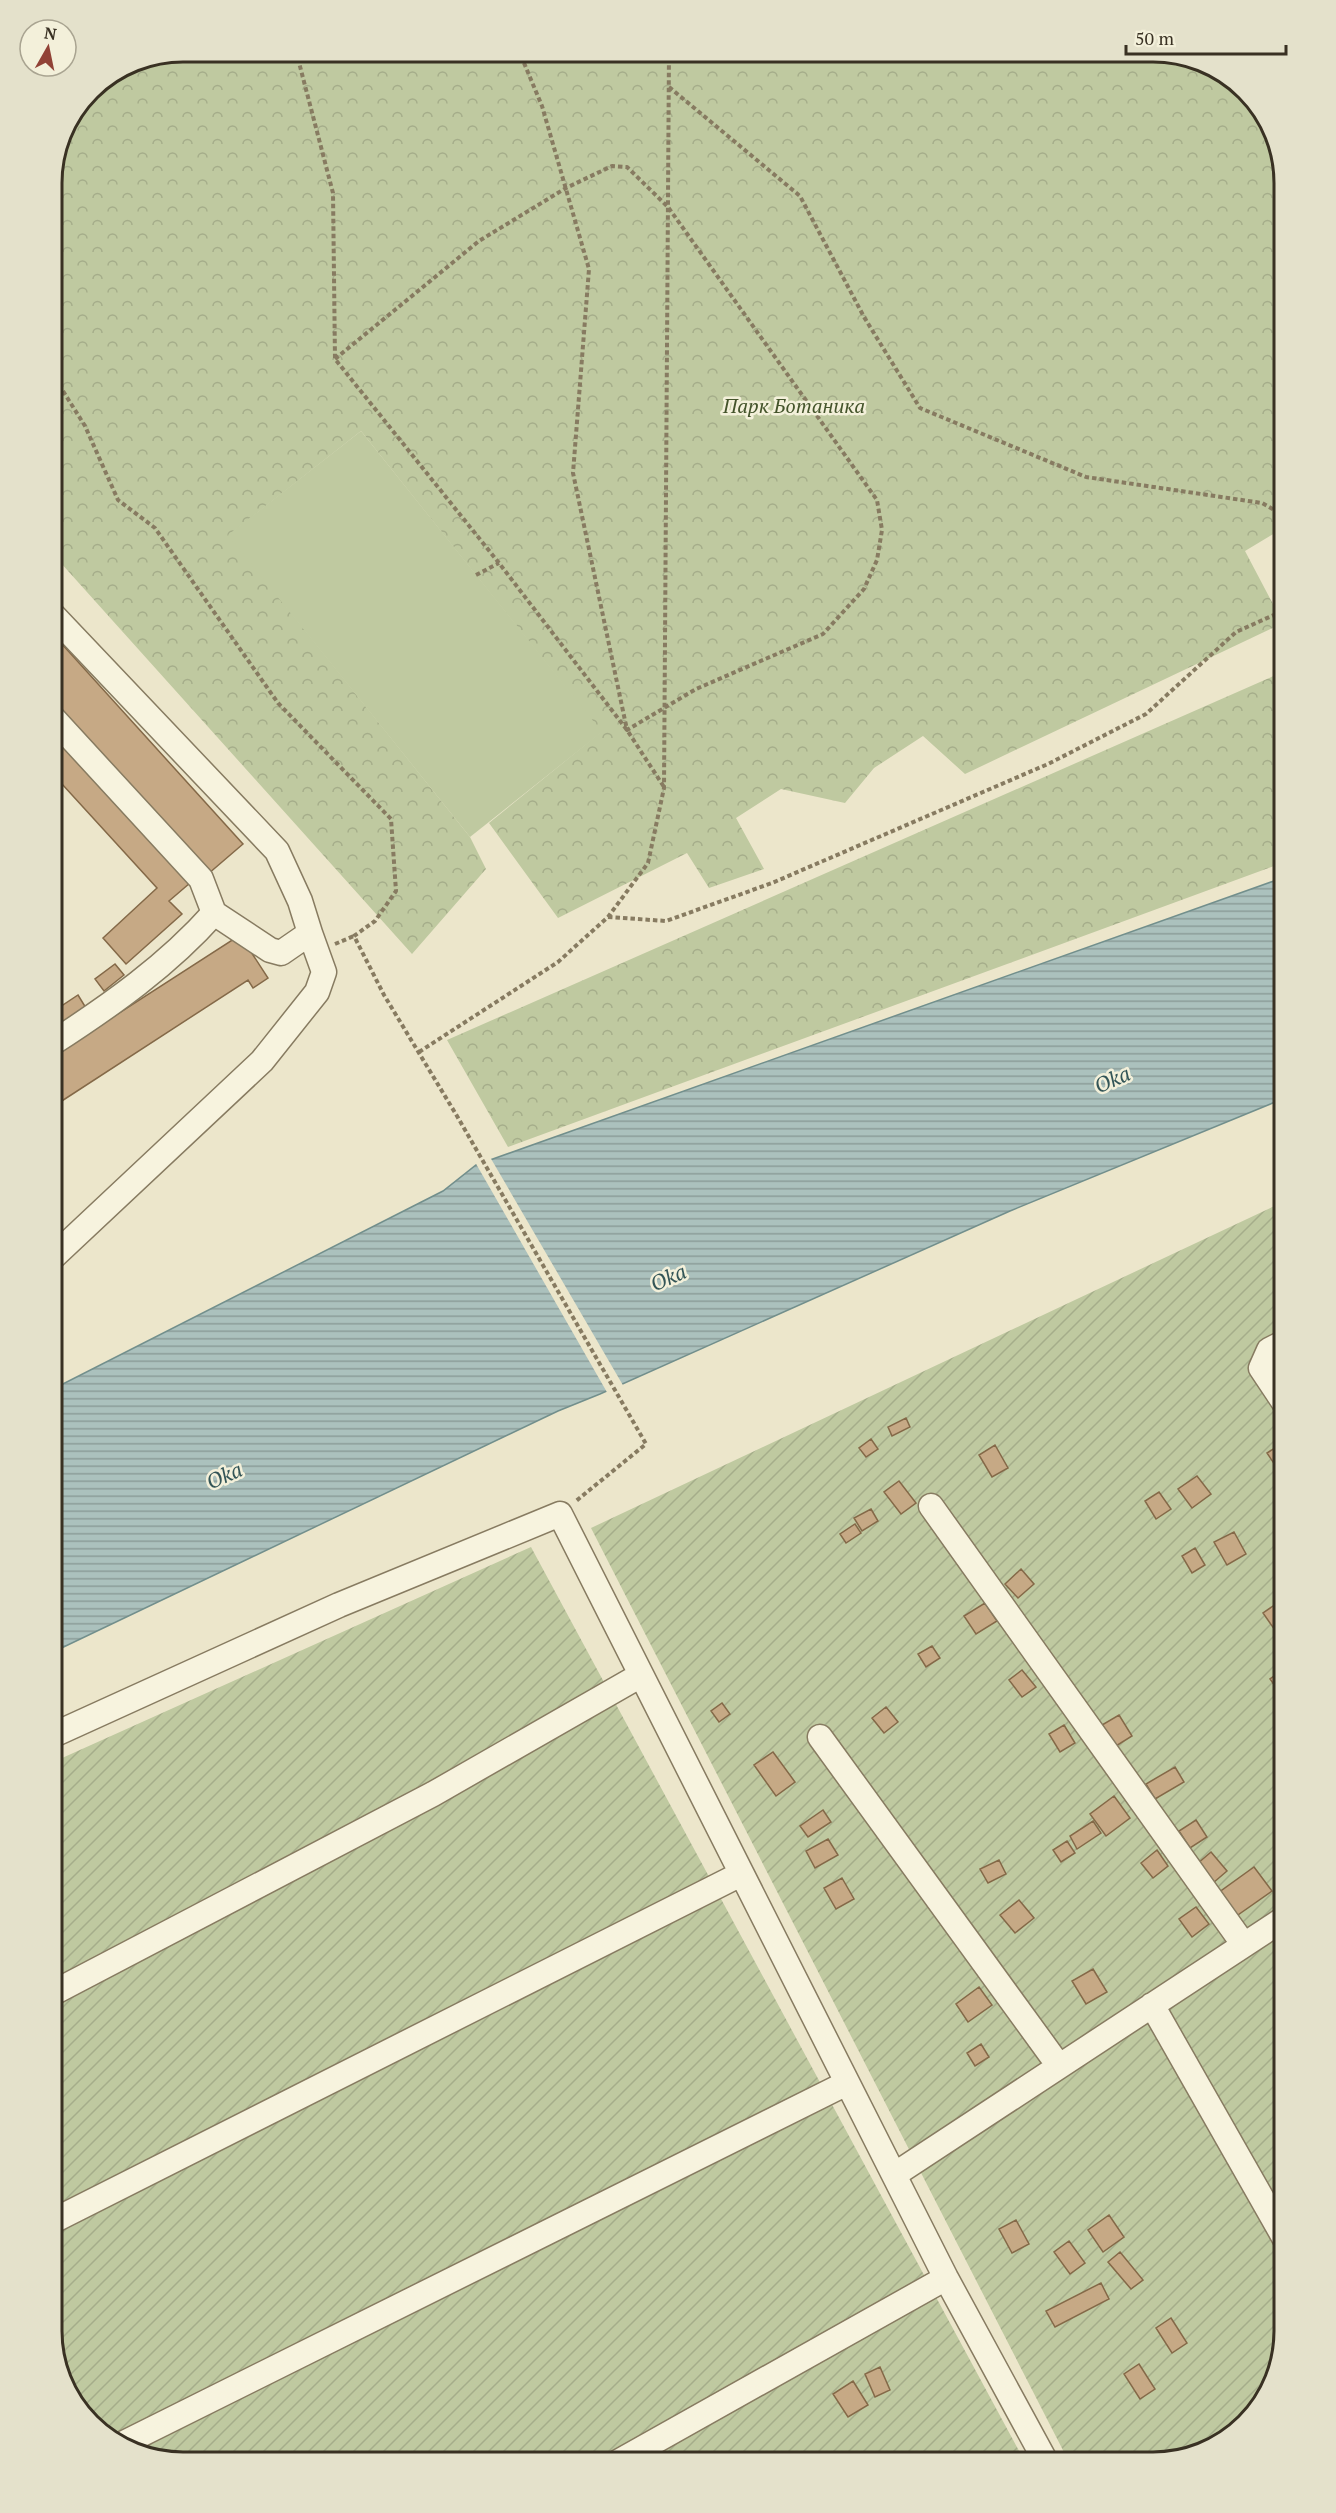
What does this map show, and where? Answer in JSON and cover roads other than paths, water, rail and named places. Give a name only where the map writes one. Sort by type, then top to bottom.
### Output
[{"type":"street","points":[[62,625],[277,851],[300,901],[324,972],[317,992],[262,1061],[62,1249]]},
{"type":"street","points":[[62,728],[201,879],[214,913],[270,950],[281,953],[310,933]]},
{"type":"street","points":[[62,1037],[113,1004],[196,933],[214,913]]},
{"type":"street","points":[[1274,1348],[1269,1350],[1261,1368],[1274,1388]]},
{"type":"street","points":[[931,1506],[1244,1945]]},
{"type":"street","points":[[62,1731],[339,1605],[560,1514],[946,2278],[1041,2452]]},
{"type":"street","points":[[62,1988],[434,1794],[640,1675]]},
{"type":"street","points":[[820,1737],[1059,2066]]},
{"type":"street","points":[[62,2216],[741,1874]]},
{"type":"street","points":[[894,2175],[1274,1925]]},
{"type":"street","points":[[1152,2005],[1274,2220]]},
{"type":"street","points":[[131,2440],[847,2083]]},
{"type":"street","points":[[637,2451],[946,2278]]},
{"type":"water","name":"Oka","points":[[1274,881],[1274,1103],[1010,1211],[558,1411],[62,1648],[62,1384],[443,1191],[476,1165]]},
{"type":"park label","name":"Парк Ботаника","points":[[794,405]]}]
